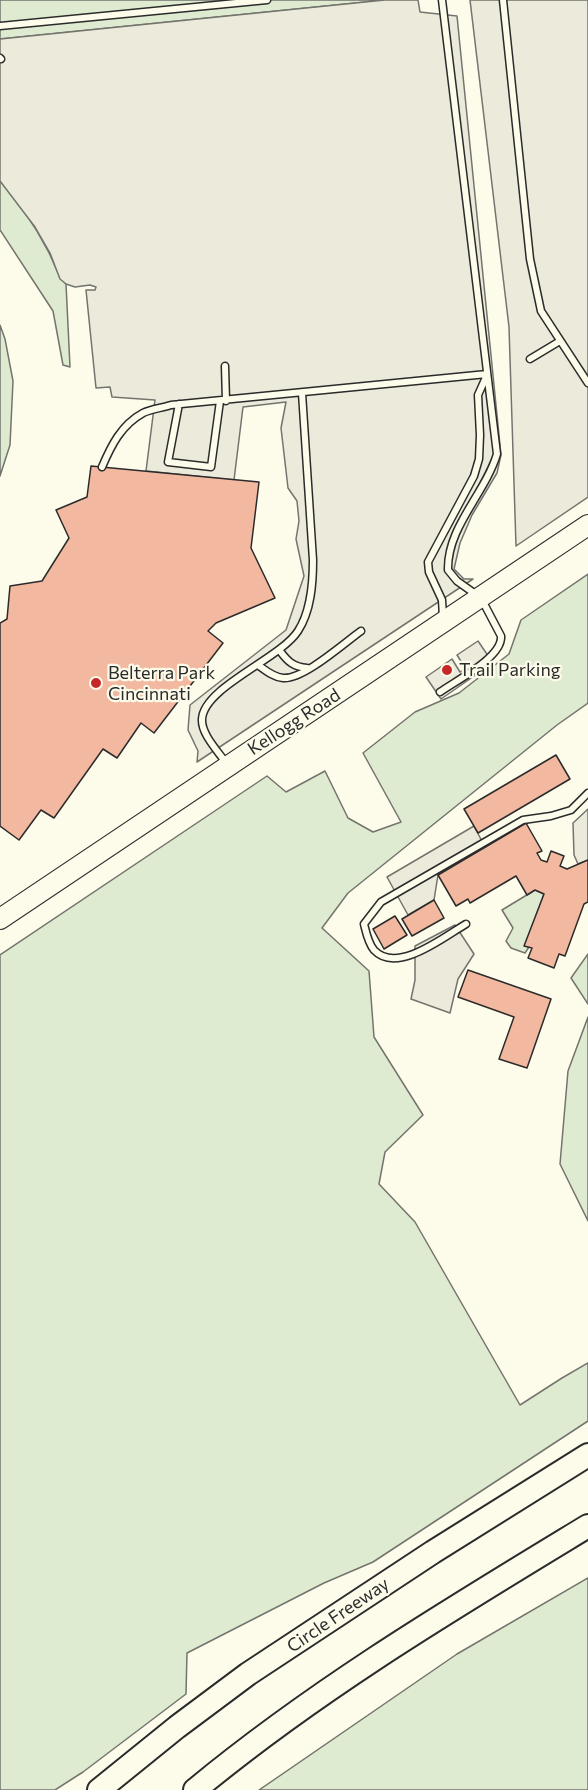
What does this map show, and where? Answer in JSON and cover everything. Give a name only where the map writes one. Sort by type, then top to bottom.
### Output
[{"type":"highway","name":"Circle Freeway","points":[[99,1790],[248,1674],[433,1552],[588,1455]]},
{"type":"highway","points":[[195,1790],[314,1700],[396,1644],[588,1526]]},
{"type":"main road","name":"Kellogg Road","points":[[0,919],[588,525]]},
{"type":"lane","points":[[0,26],[267,0]]},
{"type":"lane","points":[[440,692],[493,656],[499,648],[501,636],[481,598],[457,581],[448,570],[448,556],[457,531],[492,471],[497,454],[442,0]]},
{"type":"lane","points":[[503,0],[530,259],[541,311],[588,383]]},
{"type":"lane","points":[[530,359],[560,341]]},
{"type":"lane","points":[[179,404],[168,462],[211,467],[223,401],[225,366]]},
{"type":"lane","points":[[102,467],[112,442],[125,427],[143,413],[179,404],[487,374]]},
{"type":"lane","points":[[443,623],[442,600],[429,572],[428,562],[474,476],[480,447],[478,395],[487,374]]},
{"type":"lane","points":[[228,766],[204,730],[202,720],[205,709],[224,688],[280,651],[299,630],[313,583],[302,393]]},
{"type":"lane","points":[[258,665],[284,678],[297,675],[361,631]]},
{"type":"lane","points":[[280,651],[287,661],[296,667],[308,669]]},
{"type":"lane","points":[[466,924],[421,951],[400,959],[385,956],[374,950],[364,924],[381,902],[523,820],[571,810],[588,793]]},
{"type":"green space","points":[[0,0],[385,0],[0,39]]},
{"type":"green space","points":[[0,181],[32,223],[66,284],[70,367],[63,365],[53,311],[0,230]]},
{"type":"green space","points":[[0,325],[13,381],[10,445],[0,476]]},
{"type":"green space","points":[[588,574],[588,703],[557,725],[348,893],[322,928],[369,971],[374,1037],[423,1115],[385,1152],[379,1184],[415,1222],[520,1405],[588,1363],[588,1421],[373,1562],[324,1583],[187,1653],[186,1694],[83,1772],[55,1790],[0,1790],[0,955],[267,776],[286,792],[325,771],[348,818],[373,832],[401,822],[363,753],[415,712],[459,693],[509,654],[521,620]]},
{"type":"green space","points":[[535,890],[544,894],[525,946],[529,947],[525,953],[511,948],[506,941],[513,928],[502,910]]},
{"type":"green space","points":[[588,954],[588,1004],[571,978]]},
{"type":"green space","points":[[588,1017],[588,1221],[560,1164],[568,1071]]},
{"type":"green space","points":[[588,1578],[588,1790],[259,1790],[457,1654]]},
{"type":"shaded area","points":[[385,0],[418,0],[420,12],[457,16],[501,455],[497,473],[472,515],[460,543],[454,569],[464,579],[473,579],[197,762],[198,751],[188,730],[190,705],[286,630],[304,576],[296,539],[299,521],[297,501],[288,488],[281,428],[286,402],[243,407],[234,480],[146,471],[155,400],[112,397],[110,387],[96,388],[86,290],[95,290],[96,287],[90,285],[75,287],[60,279],[50,253],[35,227],[0,181],[0,39]]},
{"type":"shaded area","points":[[470,0],[588,0],[588,497],[516,546],[509,327]]},
{"type":"shaded area","name":"Trail Parking","points":[[478,641],[493,663],[441,699],[426,677],[452,659],[460,672],[466,669],[457,655]]},
{"type":"shaded area","points":[[588,809],[588,860],[578,864],[574,855],[573,823]]},
{"type":"shaded area","points":[[474,826],[485,847],[438,875],[434,900],[408,915],[387,877]]},
{"type":"shaded area","points":[[455,925],[474,954],[458,979],[450,1013],[411,999],[415,980],[415,946]]},
{"type":"building","name":"Belterra Park Cincinnati","points":[[91,466],[259,482],[251,548],[275,598],[216,623],[208,631],[223,643],[154,733],[141,723],[117,758],[103,749],[54,818],[41,810],[19,840],[0,826],[0,623],[7,619],[10,586],[42,581],[69,538],[56,510],[87,497]]},
{"type":"building","points":[[556,755],[570,779],[478,833],[464,809]]},
{"type":"building","points":[[526,823],[542,851],[537,853],[541,860],[547,862],[551,851],[564,856],[560,866],[567,869],[588,860],[588,902],[584,904],[565,956],[559,954],[554,968],[528,958],[532,948],[524,946],[544,894],[535,890],[527,895],[516,876],[470,903],[468,899],[456,906],[438,875]]},
{"type":"building","points":[[434,900],[444,918],[412,936],[402,919]]},
{"type":"building","points":[[395,916],[407,935],[384,949],[373,929]]},
{"type":"building","points":[[468,970],[551,999],[527,1068],[499,1059],[514,1017],[458,997]]},
{"type":"place","name":"Trail Parking","points":[[447,670]]},
{"type":"place","name":"Belterra Park Cincinnati","points":[[96,683]]}]
